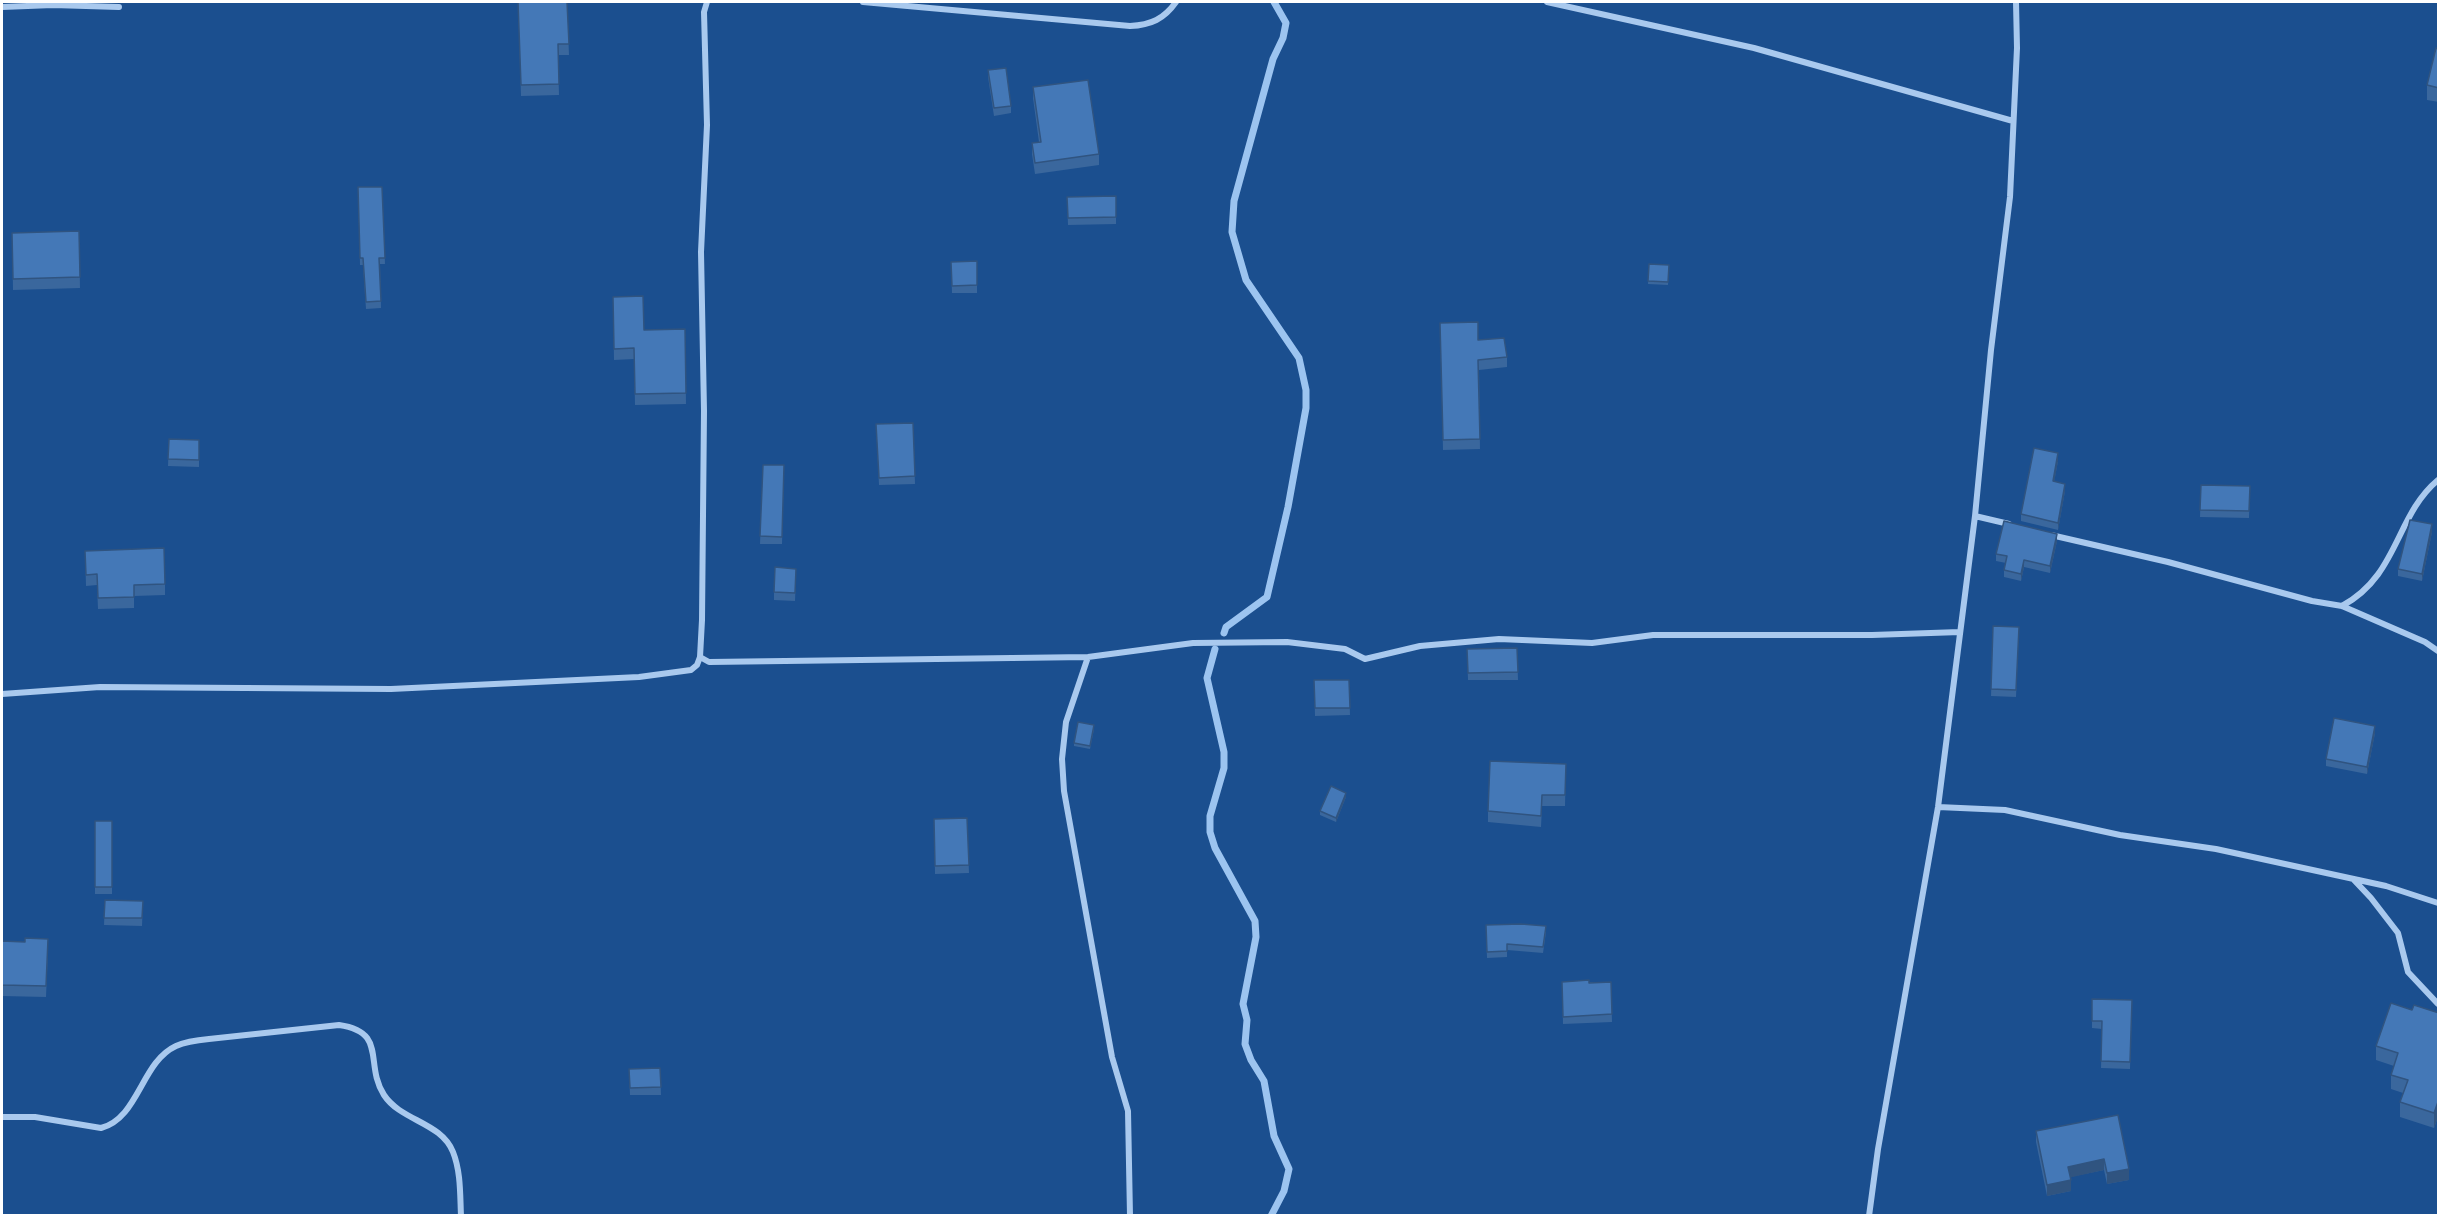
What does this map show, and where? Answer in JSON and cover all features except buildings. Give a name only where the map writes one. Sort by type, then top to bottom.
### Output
[{"type":"street","points":[[2,694],[100,687],[392,688],[639,677],[692,670],[700,657],[704,423],[701,252],[707,125],[704,12],[707,2]]},
{"type":"street","points":[[863,2],[1144,26],[1166,14],[1176,2]]},
{"type":"street","points":[[1547,2],[1754,48],[2013,121]]},
{"type":"street","points":[[1869,1215],[1880,1137],[1938,807],[1975,516],[1991,350],[2010,197],[2017,48],[2016,2]]},
{"type":"street","points":[[2,7],[53,5],[119,7]]},
{"type":"street","points":[[2342,606],[2358,598],[2372,585],[2415,509],[2439,480]]},
{"type":"street","points":[[1975,516],[2017,526]]},
{"type":"street","points":[[2038,531],[2179,565],[2312,601],[2342,606],[2425,642],[2439,651]]},
{"type":"street","points":[[700,657],[709,662],[1088,657],[1193,643],[1287,642],[1345,649],[1365,659],[1419,646],[1499,639],[1592,643],[1653,635],[1872,635],[1960,632]]},
{"type":"street","points":[[1088,657],[1066,722],[1062,759],[1064,791],[1112,1057],[1128,1111],[1130,1215]]},
{"type":"street","points":[[1938,807],[2005,810],[2120,835],[2216,849],[2386,886],[2439,903]]},
{"type":"street","points":[[2353,879],[2398,933],[2408,972],[2439,1004]]},
{"type":"street","points":[[2,1117],[35,1117],[101,1128],[110,1126],[119,1119],[158,1061],[175,1047],[191,1041],[253,1034],[339,1025],[356,1028],[368,1037],[378,1081],[384,1095],[394,1106],[441,1133],[453,1150],[459,1173],[461,1215]]},
{"type":"waterway","points":[[1224,633],[1226,627],[1267,597],[1288,507],[1306,408],[1306,390],[1299,358],[1246,280],[1232,232],[1234,201],[1273,59],[1283,38],[1286,23],[1274,2]]},
{"type":"waterway","points":[[1215,649],[1207,678],[1224,752],[1224,768],[1210,816],[1210,832],[1215,848],[1255,921],[1256,937],[1243,1004],[1247,1020],[1245,1044],[1251,1060],[1264,1081],[1274,1136],[1289,1169],[1284,1191],[1271,1216]]}]
